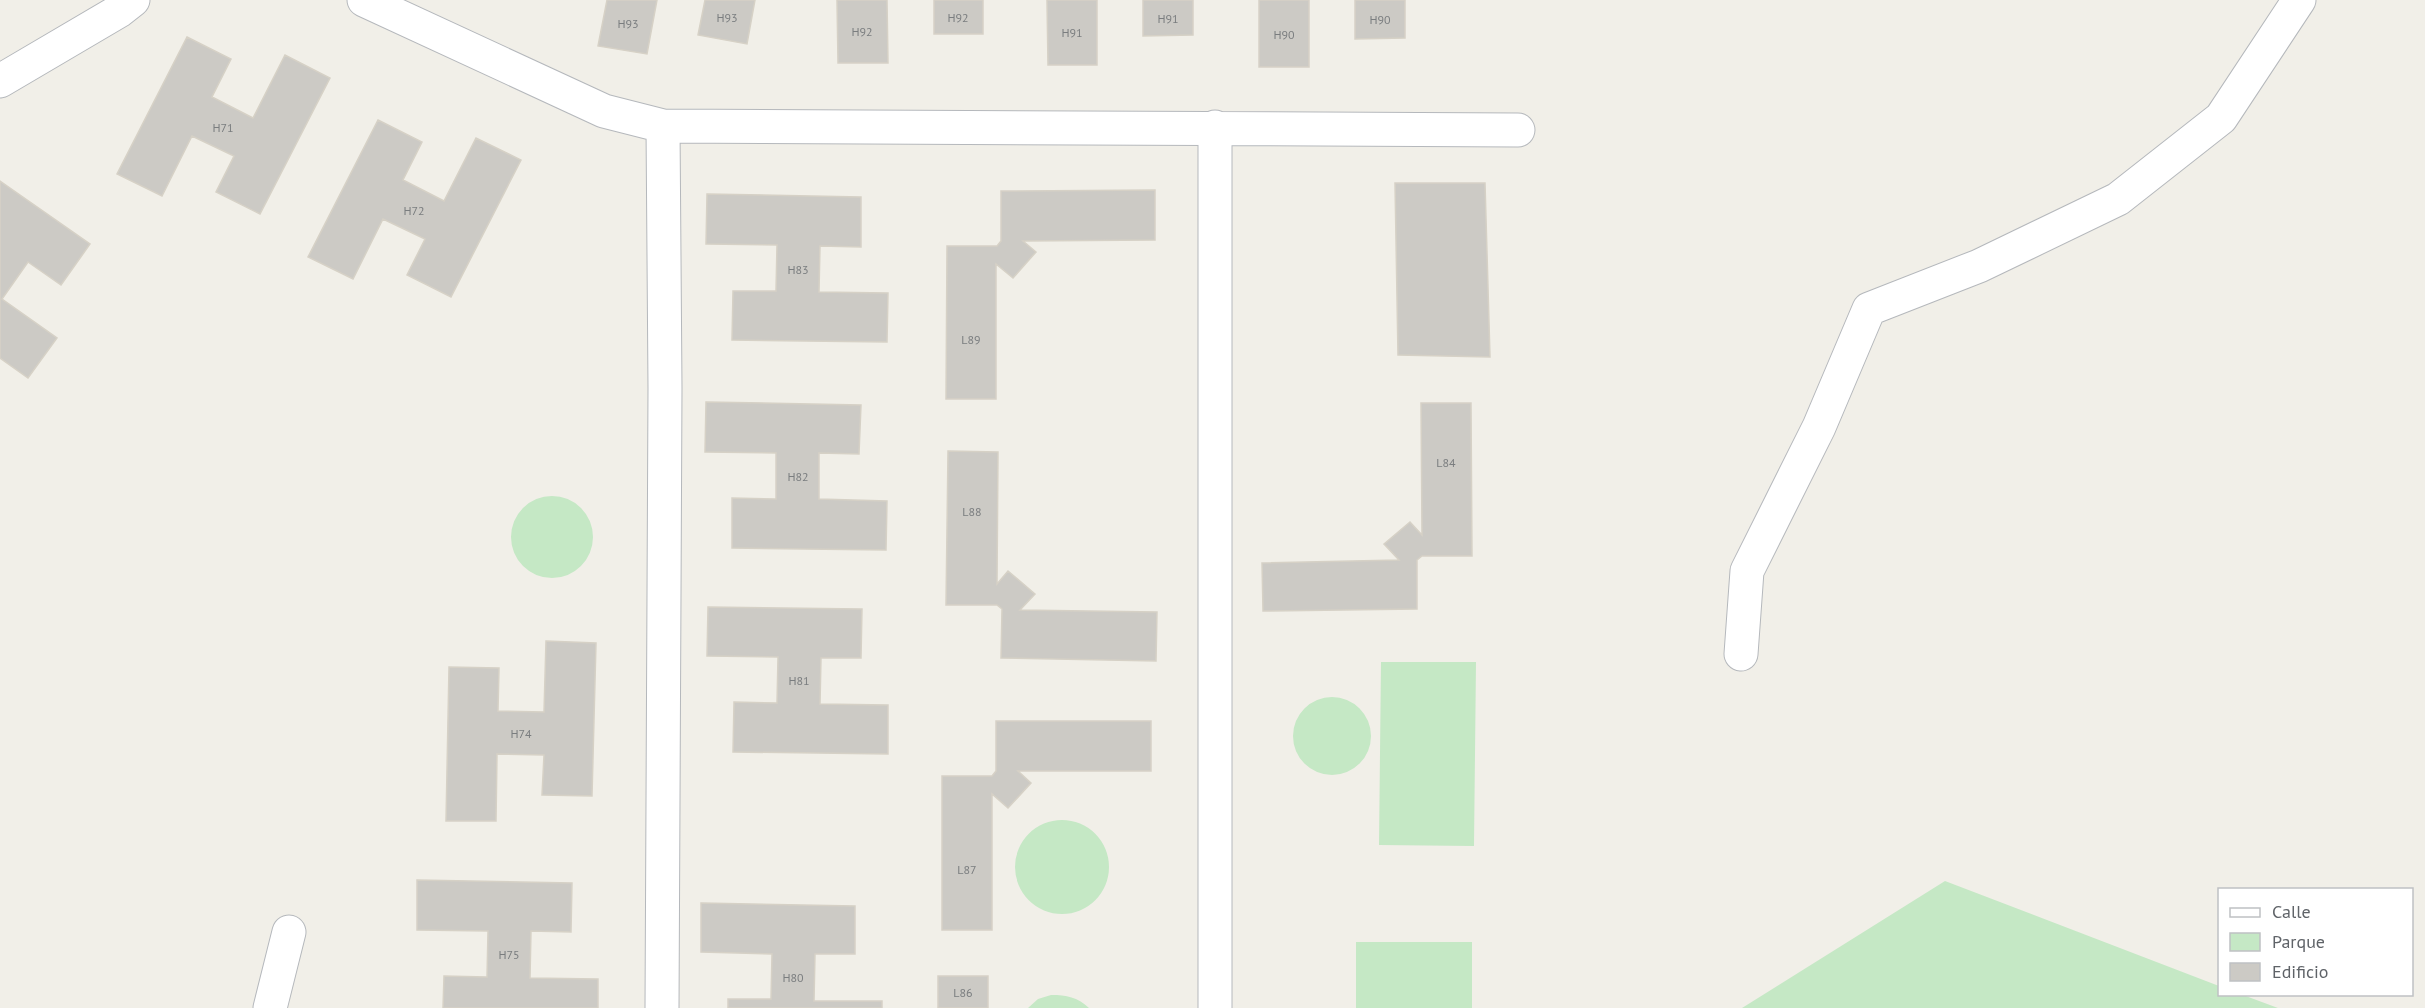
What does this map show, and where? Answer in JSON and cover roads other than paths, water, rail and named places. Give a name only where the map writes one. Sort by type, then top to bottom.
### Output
[{"type":"street","points":[[0,81],[134,0]]},
{"type":"street","points":[[364,0],[604,111],[663,126],[1518,130]]},
{"type":"street","points":[[1741,654],[1747,571],[1819,427],[1869,309],[1979,266],[2118,199],[2221,118],[2299,0]]},
{"type":"street","points":[[662,1008],[665,412],[663,126]]},
{"type":"street","points":[[1215,127],[1215,1008]]},
{"type":"street","points":[[270,1008],[289,932]]}]
